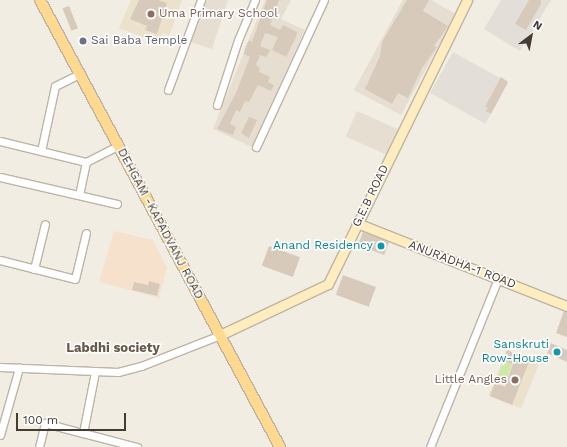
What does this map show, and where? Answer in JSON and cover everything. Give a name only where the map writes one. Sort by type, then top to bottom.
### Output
[{"type":"main road","name":"DEHGAM -KAPADVANJ ROAD","points":[[40,0],[280,447]]},
{"type":"street","points":[[168,90],[201,0]]},
{"type":"street","points":[[218,105],[238,40],[255,0]]},
{"type":"street","points":[[256,147],[324,0]]},
{"type":"street","name":"G.E.B ROAD","points":[[220,335],[328,284],[467,0]]},
{"type":"street","points":[[42,151],[55,86],[80,74]]},
{"type":"street","points":[[0,141],[86,162],[118,146]]},
{"type":"street","points":[[79,195],[86,162]]},
{"type":"street","points":[[0,177],[117,204]]},
{"type":"street","name":"ANURADHA-1 ROAD","points":[[357,223],[567,306]]},
{"type":"street","points":[[34,269],[45,224]]},
{"type":"street","points":[[0,260],[75,279],[86,233]]},
{"type":"street","points":[[430,447],[498,279]]},
{"type":"street","points":[[0,367],[118,372],[141,366],[220,335]]},
{"type":"street","points":[[0,435],[19,368]]},
{"type":"street","points":[[83,433],[95,372]]},
{"type":"street","points":[[39,447],[45,423],[137,447]]},
{"type":"shaded area","name":"Uma Primary School","points":[[131,0],[182,0],[169,36],[163,33],[159,43],[119,28]]},
{"type":"shaded area","points":[[205,0],[228,0],[212,49],[191,42]]},
{"type":"shaded area","points":[[265,0],[291,0],[281,19],[305,30],[252,147],[213,129]]},
{"type":"shaded area","points":[[403,0],[431,0],[456,14],[401,115],[354,90]]},
{"type":"shaded area","points":[[501,0],[551,0],[520,51],[484,29]]},
{"type":"shaded area","points":[[453,52],[508,83],[485,124],[430,93]]},
{"type":"shaded area","points":[[357,111],[399,130],[388,155],[346,137]]},
{"type":"shaded area","points":[[114,231],[153,240],[167,268],[159,298],[99,282]]},
{"type":"shaded area","name":"Little Angles","points":[[507,350],[539,363],[521,409],[489,395]]},
{"type":"green space","points":[[503,361],[512,364],[506,380],[498,377]]},
{"type":"building","points":[[139,0],[158,0],[167,3],[157,34],[145,30],[147,26],[130,19]]},
{"type":"building","points":[[267,0],[279,0],[270,25],[280,30],[283,25],[297,32],[296,37],[286,57],[272,50],[278,37],[265,33],[260,46],[270,50],[266,57],[260,55],[256,65],[260,68],[259,72],[270,77],[268,82],[274,85],[271,91],[258,85],[249,102],[245,101],[240,112],[236,110],[230,124],[236,127],[233,135],[217,129],[236,93],[250,57],[244,54],[245,48],[249,40],[252,42]]},
{"type":"building","points":[[407,0],[429,0],[423,11],[448,26],[434,46],[437,47],[422,68],[408,98],[398,93],[392,104],[365,89],[380,56],[382,42]]},
{"type":"building","points":[[529,0],[541,0],[541,4],[526,30],[515,24]]},
{"type":"building","points":[[69,6],[78,28],[72,31],[63,9]]},
{"type":"building","points":[[501,77],[508,82],[491,114],[486,111],[488,108],[485,107]]},
{"type":"building","points":[[249,117],[257,120],[249,138],[241,133]]},
{"type":"building","points":[[363,232],[389,242],[384,255],[358,245]]},
{"type":"building","points":[[269,246],[300,257],[293,277],[262,266]]},
{"type":"building","points":[[343,275],[376,287],[369,307],[336,295]]},
{"type":"building","points":[[149,281],[160,284],[157,296],[132,290],[134,282],[148,285]]},
{"type":"building","name":"Sanskruti Row-House","points":[[564,311],[567,312],[567,337],[556,333]]},
{"type":"building","name":"Sanskruti Row-House","points":[[551,343],[567,350],[567,362],[547,353]]},
{"type":"building","points":[[507,350],[530,359],[512,405],[490,396],[495,383],[505,387],[513,364],[503,361]]},
{"type":"place","name":"Uma Primary School","points":[[151,14]]},
{"type":"place","name":"Sai Baba Temple","points":[[83,41]]},
{"type":"place","name":"Anand Residency","points":[[381,246]]},
{"type":"place","name":"Sanskruti Row-House","points":[[557,352]]},
{"type":"place","name":"Little Angles","points":[[515,380]]},
{"type":"district","name":"Labdhi society","points":[[113,348]]}]
